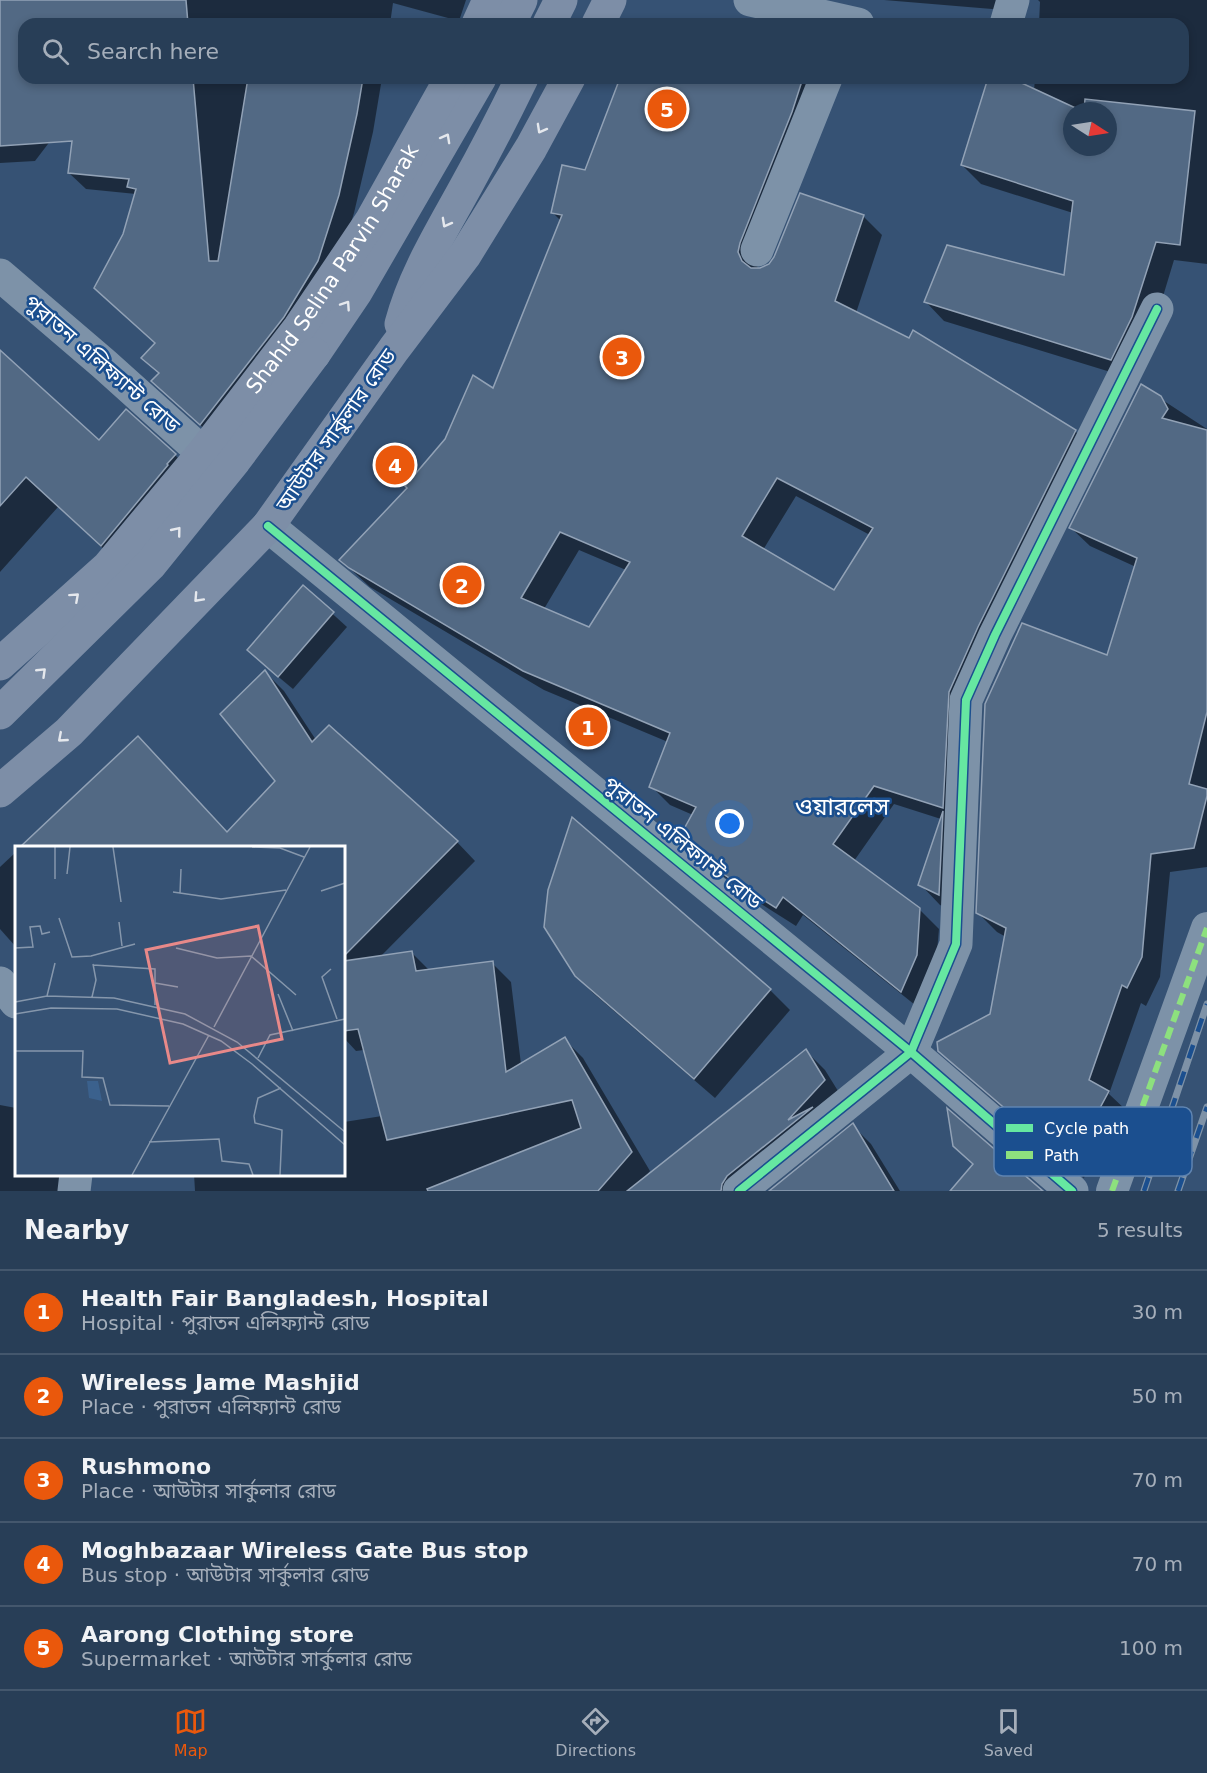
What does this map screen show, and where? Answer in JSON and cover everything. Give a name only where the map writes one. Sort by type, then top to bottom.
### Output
[{"type":"main road","points":[[481,18],[489,0]]},
{"type":"main road","points":[[511,18],[521,0]]},
{"type":"main road","points":[[552,18],[561,0]]},
{"type":"main road","points":[[601,18],[610,0]]},
{"type":"main road","name":"Shahid Selina Parvin Sharak","points":[[0,664],[108,567],[203,453],[299,328],[371,221],[448,84]]},
{"type":"main road","points":[[0,713],[150,565],[235,460],[314,354],[356,292],[477,84]]},
{"type":"main road","points":[[394,349],[405,307],[426,258],[482,158],[519,84]]},
{"type":"main road","name":"আউটার সার্কুলার রোড","points":[[0,791],[69,732],[268,526],[394,349],[465,255],[531,148],[566,84]]},
{"type":"street","points":[[750,0],[829,18]]},
{"type":"street","points":[[1008,18],[1013,0]]},
{"type":"street","points":[[758,250],[824,84]]},
{"type":"street","name":"পুরাতন এলিফ্যান্ট রোড","points":[[0,274],[203,453]]},
{"type":"street","points":[[738,1191],[911,1052],[956,944],[966,699],[995,635],[1157,309]]},
{"type":"street","name":"পুরাতন এলিফ্যান্ট রোড","points":[[268,526],[911,1052],[994,1124]]},
{"type":"street","points":[[1142,1107],[1207,928]]},
{"type":"street","points":[[0,983],[15,1001]]},
{"type":"street","points":[[74,1191],[76,1176]]},
{"type":"street","name":"পুরাতন এলিফ্যান্ট রোড","points":[[1055,1176],[1072,1191]]},
{"type":"street","points":[[1112,1191],[1117,1176]]},
{"type":"building","points":[[0,0],[186,0],[188,18],[18,18],[18,84],[194,84],[209,261],[218,261],[247,84],[362,84],[339,195],[318,261],[284,317],[200,425],[151,381],[159,373],[141,358],[155,343],[94,288],[123,234],[136,189],[127,187],[129,179],[68,173],[72,141],[0,146]]},
{"type":"building","points":[[618,84],[801,84],[740,243],[738,252],[742,261],[751,268],[760,268],[769,264],[800,193],[864,215],[835,301],[909,338],[913,330],[1076,430],[978,627],[949,692],[943,808],[874,786],[833,844],[920,908],[917,955],[901,992],[783,897],[776,908],[726,876],[679,838],[696,807],[649,787],[670,733],[523,671],[339,560],[407,488],[405,486],[445,439],[473,375],[493,388],[562,215],[551,213],[562,165],[585,170]],"holes":[[[777,478],[873,528],[834,590],[742,536]],[[560,532],[630,562],[589,627],[521,598]]]},
{"type":"building","points":[[986,84],[1024,84],[1063,102],[1063,156],[1117,156],[1117,102],[1195,111],[1180,245],[1156,242],[1132,317],[1111,360],[924,302],[947,245],[1064,275],[1073,201],[961,165]]},
{"type":"building","points":[[1085,99],[1112,102],[1085,102]]},
{"type":"building","points":[[0,350],[99,440],[126,409],[176,454],[101,546],[26,477],[0,506]]},
{"type":"building","points":[[1141,384],[1161,396],[1168,409],[1162,418],[1207,430],[1207,712],[1189,784],[1207,789],[1207,796],[1194,848],[1151,854],[1142,957],[1127,988],[1122,985],[1089,1080],[1109,1091],[1100,1107],[1003,1107],[938,1051],[937,1042],[990,1014],[1006,928],[976,913],[985,704],[1022,623],[1107,655],[1137,558],[1069,528]]},
{"type":"building","points":[[303,585],[334,612],[278,677],[247,650]]},
{"type":"building","points":[[265,670],[312,742],[329,725],[458,841],[345,955],[345,846],[21,846],[138,736],[227,832],[275,781],[220,714]]},
{"type":"building","points":[[943,811],[939,895],[918,885]]},
{"type":"building","points":[[572,817],[771,989],[694,1079],[575,976],[544,927],[548,890]]},
{"type":"building","points":[[412,951],[416,971],[493,961],[506,1072],[565,1037],[632,1152],[598,1191],[428,1191],[427,1189],[581,1128],[572,1100],[387,1140],[358,1029],[345,1031],[345,961]]},
{"type":"building","points":[[806,1049],[825,1080],[788,1120],[813,1107],[727,1176],[721,1191],[627,1191]]},
{"type":"building","points":[[947,1108],[994,1149],[994,1176],[1026,1176],[1043,1191],[950,1191],[973,1164],[953,1146]]},
{"type":"building","points":[[853,1123],[894,1191],[769,1191]]},
{"type":"railway","points":[[1172,1107],[1207,1004]]},
{"type":"railway","points":[[1192,1150],[1207,1107]]},
{"type":"railway","points":[[1144,1191],[1149,1176]]},
{"type":"railway","points":[[1178,1191],[1183,1176]]},
{"type":"marked path","points":[[1142,1107],[1207,928]]},
{"type":"marked path","points":[[1112,1191],[1117,1176]]},
{"type":"cycle path","points":[[739,1191],[911,1052],[956,944],[966,700],[995,635],[1157,309]]},
{"type":"cycle path","points":[[268,526],[911,1052],[994,1124]]},
{"type":"cycle path","points":[[1055,1176],[1072,1191]]},
{"type":"place","name":"Aarong Clothing store","points":[[667,109]]},
{"type":"place","name":"Rushmono","points":[[622,357]]},
{"type":"place","name":"Moghbazaar Wireless Gate Bus stop","points":[[395,465]]},
{"type":"place","name":"Wireless Jame Mashjid","points":[[462,585]]},
{"type":"place","name":"Health Fair Bangladesh, Hospital","points":[[588,727]]},
{"type":"district","name":"ওয়ারলেস","points":[[842,807]]}]
